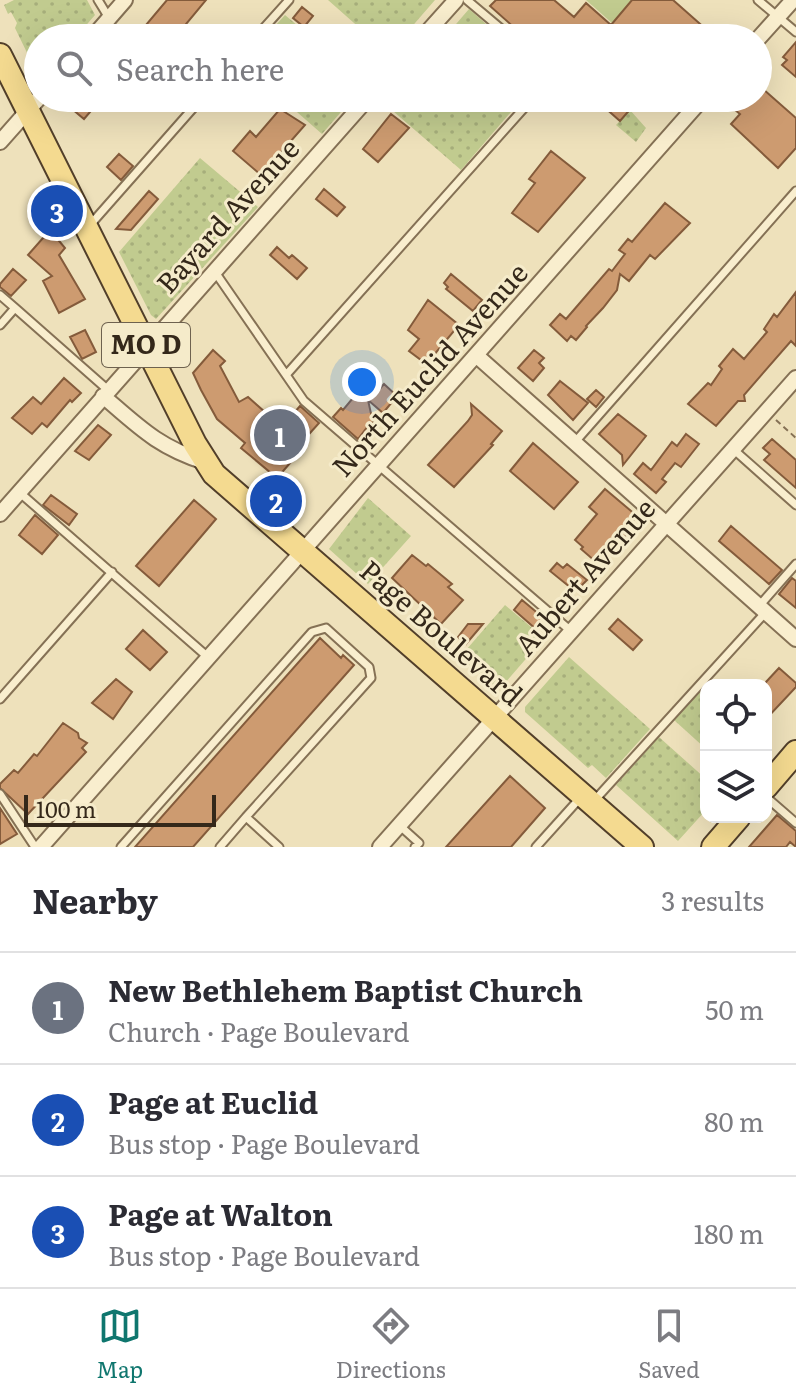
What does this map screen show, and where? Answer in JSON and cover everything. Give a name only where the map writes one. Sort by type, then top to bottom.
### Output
[{"type":"main road","name":"Page Boulevard","points":[[0,55],[24,90]]},
{"type":"main road","name":"Page Boulevard","points":[[37,112],[87,228],[205,462],[225,485],[642,847]]},
{"type":"main road","points":[[772,780],[796,752]]},
{"type":"main road","points":[[713,847],[734,823]]},
{"type":"street","points":[[104,24],[125,0]]},
{"type":"street","points":[[435,24],[456,0]]},
{"type":"street","points":[[771,24],[793,0]]},
{"type":"street","points":[[0,142],[28,112]]},
{"type":"street","name":"Bayard Avenue","points":[[0,514],[356,112]]},
{"type":"street","name":"North Euclid Avenue","points":[[38,847],[694,112]]},
{"type":"street","points":[[477,356],[796,639]]},
{"type":"street","name":"Aubert Avenue","points":[[380,847],[796,378]]},
{"type":"street","name":"Page Boulevard","points":[[106,393],[158,443],[205,462]]},
{"type":"lane","points":[[98,0],[109,18]]},
{"type":"lane","points":[[268,24],[289,0]]},
{"type":"lane","points":[[467,0],[495,24]]},
{"type":"lane","points":[[758,0],[796,32]]},
{"type":"lane","points":[[87,228],[190,112]]},
{"type":"lane","points":[[286,375],[521,112]]},
{"type":"lane","points":[[575,442],[796,191]]},
{"type":"lane","points":[[214,271],[304,401],[572,632]]},
{"type":"lane","points":[[0,295],[106,393]]},
{"type":"lane","points":[[0,325],[15,308]]},
{"type":"lane","points":[[733,449],[796,505]]},
{"type":"lane","points":[[19,492],[209,658]]},
{"type":"lane","points":[[536,847],[587,799],[762,609],[796,564]]},
{"type":"lane","points":[[0,699],[112,572]]},
{"type":"lane","points":[[121,847],[312,632],[326,628],[369,667],[371,678],[220,847]]},
{"type":"lane","points":[[0,794],[38,847]]},
{"type":"lane","points":[[772,802],[796,823]]},
{"type":"lane","points":[[246,817],[279,847]]},
{"type":"lane","points":[[399,825],[419,846]]},
{"type":"path","points":[[766,412],[796,438]]},
{"type":"green space","points":[[14,0],[87,0],[95,15],[87,24],[24,24],[24,46],[15,28],[17,23],[4,5]]},
{"type":"green space","points":[[328,0],[435,0],[414,24],[355,24]]},
{"type":"green space","points":[[586,0],[632,0],[612,23]]},
{"type":"green space","points":[[469,9],[486,24],[456,24]]},
{"type":"green space","points":[[285,15],[296,24],[277,24]]},
{"type":"green space","points":[[297,112],[341,112],[322,134]]},
{"type":"green space","points":[[394,112],[511,112],[461,170]]},
{"type":"green space","points":[[632,112],[646,128],[636,142],[616,125]]},
{"type":"green space","points":[[200,158],[258,207],[156,319],[151,315],[119,252]]},
{"type":"green space","points":[[368,498],[411,536],[368,584],[329,549]]},
{"type":"green space","points":[[505,605],[544,638],[499,690],[460,657]]},
{"type":"green space","points":[[569,657],[650,729],[606,778],[592,765],[588,768],[525,712],[525,707]]},
{"type":"green space","points":[[700,692],[700,744],[674,720]]},
{"type":"green space","points":[[659,737],[700,774],[700,817],[678,841],[616,785]]},
{"type":"building","points":[[167,0],[206,0],[186,24],[147,24]]},
{"type":"building","points":[[496,0],[554,0],[574,17],[586,3],[610,24],[510,24],[490,6]]},
{"type":"building","points":[[632,0],[673,0],[700,24],[612,24]]},
{"type":"building","points":[[302,7],[313,16],[306,24],[300,24],[293,18]]},
{"type":"building","points":[[796,42],[796,77],[782,65],[787,60],[783,57]]},
{"type":"building","points":[[772,97],[796,118],[796,148],[778,168],[731,124],[740,114],[738,112],[772,112]]},
{"type":"building","points":[[76,112],[90,112],[84,119]]},
{"type":"building","points":[[277,112],[285,112],[305,125],[261,175],[233,151],[250,131],[256,137]]},
{"type":"building","points":[[610,112],[628,112],[620,121]]},
{"type":"building","points":[[391,114],[409,128],[378,162],[363,149]]},
{"type":"building","points":[[551,151],[585,178],[538,232],[512,213],[535,183],[529,179]]},
{"type":"building","points":[[119,154],[133,166],[121,180],[107,167]]},
{"type":"building","points":[[324,189],[345,207],[337,216],[316,199]]},
{"type":"building","points":[[149,191],[158,199],[131,230],[116,229]]},
{"type":"building","points":[[665,203],[690,223],[655,259],[650,255],[629,281],[620,274],[617,290],[603,308],[576,340],[571,336],[567,341],[550,325],[560,314],[566,319],[609,269],[612,271],[625,254],[619,250],[628,239],[632,242]]},
{"type":"building","points":[[50,230],[65,248],[59,255],[85,299],[59,313],[43,281],[52,276],[28,255]]},
{"type":"building","points":[[277,247],[307,268],[297,279],[270,255]]},
{"type":"building","points":[[13,269],[26,280],[11,296],[0,284]]},
{"type":"building","points":[[451,274],[482,300],[473,311],[446,289],[448,287],[444,283]]},
{"type":"building","points":[[796,292],[796,346],[791,341],[744,395],[745,401],[738,401],[716,426],[688,404],[708,383],[711,385],[722,369],[719,366],[733,349],[744,359],[767,332],[764,329],[774,314],[777,317]]},
{"type":"building","points":[[428,300],[459,325],[433,356],[435,358],[429,366],[409,351],[419,339],[408,330]]},
{"type":"building","points":[[85,330],[96,352],[82,359],[70,337]]},
{"type":"building","points":[[213,350],[225,361],[220,366],[239,402],[248,397],[282,427],[300,406],[319,423],[301,443],[305,446],[277,478],[241,448],[245,443],[217,419],[201,390],[193,373]]},
{"type":"building","points":[[534,350],[544,358],[539,363],[544,368],[533,381],[518,368]]},
{"type":"building","points":[[64,378],[81,393],[72,402],[70,400],[47,427],[42,423],[32,434],[12,418],[33,397],[41,404]]},
{"type":"building","points":[[363,380],[377,392],[384,384],[397,396],[383,413],[368,400],[374,427],[368,426],[358,439],[333,417],[358,392],[355,389]]},
{"type":"building","points":[[560,381],[588,403],[573,420],[548,395]]},
{"type":"building","points":[[596,390],[604,397],[596,407],[587,399]]},
{"type":"building","points":[[471,404],[502,431],[454,487],[428,465],[468,421],[472,415]]},
{"type":"building","points":[[618,414],[646,436],[623,465],[622,455],[599,434]]},
{"type":"building","points":[[98,425],[111,435],[89,460],[75,451]]},
{"type":"building","points":[[686,434],[699,444],[681,467],[675,463],[662,479],[666,482],[656,493],[634,474],[643,463],[651,470],[672,442],[677,446]]},
{"type":"building","points":[[772,439],[796,460],[796,488],[764,460],[770,454],[763,448]]},
{"type":"building","points":[[533,443],[578,482],[554,509],[510,471]]},
{"type":"building","points":[[605,489],[637,516],[632,522],[635,524],[616,547],[596,562],[575,540],[597,514],[589,507]]},
{"type":"building","points":[[51,495],[77,514],[69,525],[43,505]]},
{"type":"building","points":[[194,500],[216,519],[159,586],[136,566]]},
{"type":"building","points":[[35,515],[58,535],[42,554],[19,535]]},
{"type":"building","points":[[731,526],[782,570],[769,584],[719,541]]},
{"type":"building","points":[[412,555],[452,584],[448,587],[463,600],[441,624],[392,578]]},
{"type":"building","points":[[557,563],[563,568],[567,564],[587,580],[581,586],[571,588],[550,571]]},
{"type":"building","points":[[792,578],[796,581],[796,608],[779,594]]},
{"type":"building","points":[[522,600],[546,620],[537,630],[514,610]]},
{"type":"building","points":[[618,619],[642,640],[633,650],[609,629]]},
{"type":"building","points":[[468,624],[483,624],[466,644],[458,637]]},
{"type":"building","points":[[143,630],[167,652],[150,670],[126,649]]},
{"type":"building","points":[[320,638],[341,658],[343,655],[354,665],[193,847],[135,847]]},
{"type":"building","points":[[779,668],[796,683],[796,687],[772,713],[772,679],[769,679]]},
{"type":"building","points":[[116,679],[132,692],[113,719],[92,703]]},
{"type":"building","points":[[63,723],[87,743],[82,748],[86,752],[28,814],[0,788],[0,784],[14,770],[18,773],[34,754],[37,756]]},
{"type":"building","points":[[510,776],[545,808],[511,847],[446,847]]},
{"type":"building","points":[[0,808],[17,834],[0,844]]},
{"type":"building","points":[[777,815],[796,831],[796,847],[790,842],[786,847],[749,847]]},
{"type":"place","name":"Page at Walton","points":[[57,211]]},
{"type":"place","name":"New Bethlehem Baptist Church","points":[[280,435]]},
{"type":"place","name":"Page at Euclid","points":[[276,501]]}]
